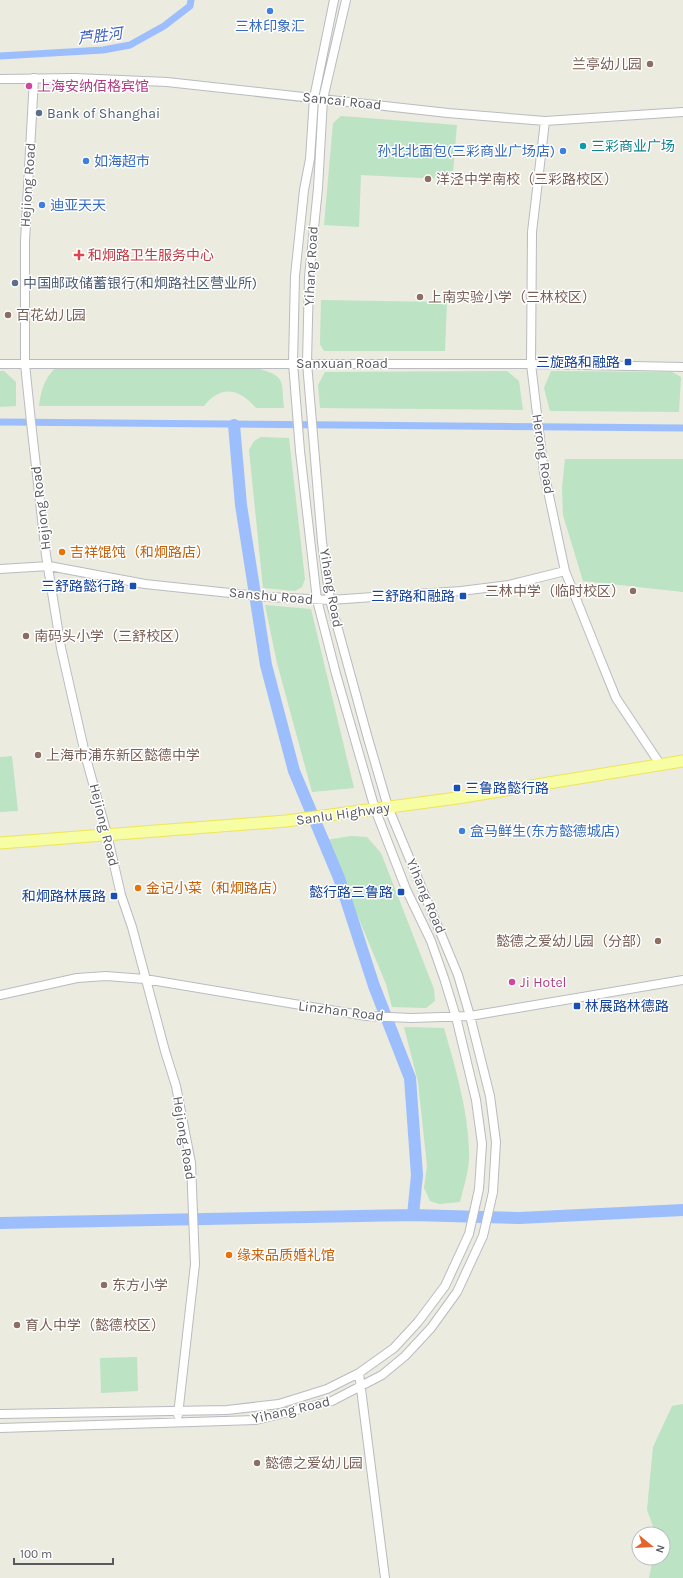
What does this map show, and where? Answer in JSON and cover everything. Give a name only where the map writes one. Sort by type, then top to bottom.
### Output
[{"type":"main road","name":"Sanlu Highway","points":[[0,843],[281,822],[388,808],[683,761]]},
{"type":"street","name":"Yihang Road","points":[[0,1414],[227,1410],[279,1404],[327,1389],[359,1373],[394,1348],[418,1322],[445,1286],[469,1234],[479,1189],[482,1144],[476,1100],[456,1016],[431,941],[406,889],[375,809],[336,674],[317,600],[300,451],[293,363],[295,276],[304,190],[310,158],[314,98],[334,0]]},
{"type":"street","name":"Yihang Road","points":[[0,1428],[256,1420],[332,1401],[382,1375],[405,1356],[431,1328],[457,1292],[483,1236],[493,1192],[496,1142],[490,1096],[470,1016],[443,936],[388,808],[330,600],[322,542],[307,364],[309,277],[318,188],[323,99],[346,0]]},
{"type":"street","name":"Hejiong Road","points":[[34,78],[25,241],[25,364],[49,566],[61,648],[86,758],[107,834],[121,895],[132,927],[145,979],[176,1086],[191,1163],[195,1264],[177,1423]]},
{"type":"street","name":"Sancai Road","points":[[0,79],[75,78],[167,82],[448,113],[545,121],[683,112]]},
{"type":"street","name":"Herong Road","points":[[545,121],[532,232],[531,364],[544,472],[565,571],[616,698],[660,764]]},
{"type":"street","name":"Sanxuan Road","points":[[0,364],[531,364],[683,367]]},
{"type":"street","name":"Sanshu Road","points":[[0,570],[49,566],[145,584],[268,597],[317,600],[461,591],[509,585],[565,571]]},
{"type":"street","name":"Linzhan Road","points":[[0,995],[77,978],[106,976],[145,979],[366,1016],[412,1018],[470,1016],[683,980]]},
{"type":"street","points":[[359,1373],[385,1578]]},
{"type":"green space","points":[[341,116],[457,125],[453,172],[441,179],[361,175],[359,227],[324,225],[333,123]]},
{"type":"green space","points":[[321,300],[447,302],[445,351],[324,351],[320,344]]},
{"type":"green space","points":[[54,369],[260,369],[279,378],[282,386],[284,408],[256,408],[243,396],[230,392],[223,392],[217,395],[210,399],[204,406],[39,406],[44,386]]},
{"type":"green space","points":[[0,371],[4,371],[16,382],[16,406],[0,407]]},
{"type":"green space","points":[[507,371],[519,381],[523,410],[320,408],[318,385],[325,372]]},
{"type":"green space","points":[[551,371],[672,372],[681,377],[679,412],[550,411],[544,388]]},
{"type":"green space","points":[[261,437],[289,438],[305,579],[302,587],[295,591],[263,588],[249,450],[254,441]]},
{"type":"green space","points":[[565,459],[683,459],[683,592],[583,581],[563,515],[562,488]]},
{"type":"green space","points":[[265,605],[311,609],[354,788],[312,792],[277,663]]},
{"type":"green space","points":[[12,756],[18,811],[0,812],[0,757]]},
{"type":"green space","points":[[351,836],[367,837],[381,853],[434,989],[435,1001],[426,1008],[392,1007],[386,984],[326,840]]},
{"type":"green space","points":[[404,1027],[444,1028],[464,1104],[468,1135],[469,1164],[460,1202],[439,1204],[430,1201],[424,1188],[427,1166],[418,1082]]},
{"type":"green space","points":[[137,1357],[138,1391],[101,1393],[100,1358]]},
{"type":"green space","points":[[683,1404],[683,1578],[649,1578],[651,1566],[671,1566],[671,1526],[653,1526],[647,1510],[653,1447],[672,1406]]},
{"type":"waterway","name":"芦胜河","points":[[0,56],[103,50],[130,45],[164,26],[190,6],[191,0]]},
{"type":"waterway","points":[[0,422],[683,428]]},
{"type":"waterway","points":[[234,425],[241,505],[266,665],[294,771],[339,878],[374,986],[410,1078],[417,1175],[413,1215]]},
{"type":"waterway","points":[[0,1223],[413,1215],[519,1218],[683,1210]]},
{"type":"place","name":"三林印象汇","points":[[270,11]]},
{"type":"place","name":"兰亭幼儿园","points":[[650,64]]},
{"type":"place","name":"上海安纳佰格宾馆","points":[[29,86]]},
{"type":"place","name":"Bank of Shanghai","points":[[39,113]]},
{"type":"place","name":"三彩商业广场","points":[[583,146]]},
{"type":"place","name":"孙北北面包(三彩商业广场店)","points":[[563,151]]},
{"type":"place","name":"如海超市","points":[[86,161]]},
{"type":"place","name":"洋泾中学南校（三彩路校区）","points":[[428,179]]},
{"type":"place","name":"迪亚天天","points":[[42,205]]},
{"type":"place","name":"和炯路卫生服务中心","points":[[79,255]]},
{"type":"place","name":"中国邮政储蓄银行(和炯路社区营业所)","points":[[15,283]]},
{"type":"place","name":"上南实验小学（三林校区）","points":[[420,297]]},
{"type":"place","name":"百花幼儿园","points":[[8,315]]},
{"type":"place","name":"三旋路和融路","points":[[628,362]]},
{"type":"place","name":"吉祥馄饨（和炯路店）","points":[[62,552]]},
{"type":"place","name":"三舒路懿行路","points":[[133,586]]},
{"type":"place","name":"三林中学（临时校区）","points":[[633,591]]},
{"type":"place","name":"三舒路和融路","points":[[463,596]]},
{"type":"place","name":"南码头小学（三舒校区）","points":[[26,636]]},
{"type":"place","name":"上海市浦东新区懿德中学","points":[[38,755]]},
{"type":"place","name":"三鲁路懿行路","points":[[457,788]]},
{"type":"place","name":"盒马鲜生(东方懿德城店)","points":[[462,831]]},
{"type":"place","name":"金记小菜（和炯路店）","points":[[138,888]]},
{"type":"place","name":"懿行路三鲁路","points":[[401,892]]},
{"type":"place","name":"和炯路林展路","points":[[114,896]]},
{"type":"place","name":"懿德之爱幼儿园（分部）","points":[[658,941]]},
{"type":"place","name":"Ji Hotel","points":[[512,982]]},
{"type":"place","name":"林展路林德路","points":[[577,1006]]},
{"type":"place","name":"缘来品质婚礼馆","points":[[229,1255]]},
{"type":"place","name":"东方小学","points":[[104,1285]]},
{"type":"place","name":"育人中学（懿德校区）","points":[[17,1325]]},
{"type":"place","name":"懿德之爱幼儿园","points":[[257,1463]]}]
